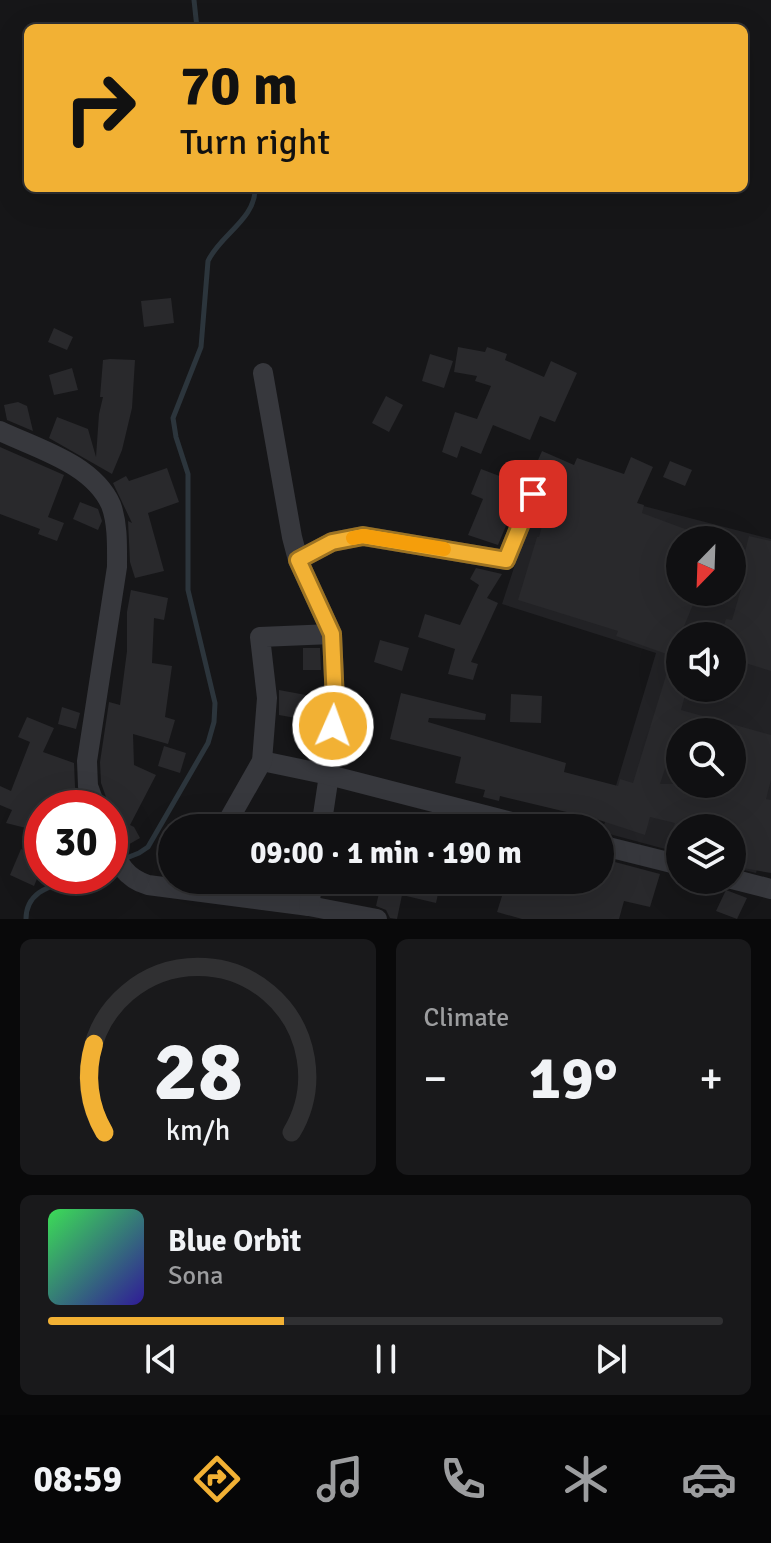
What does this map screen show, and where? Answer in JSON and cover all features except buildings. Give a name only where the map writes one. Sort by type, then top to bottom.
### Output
[{"type":"street","points":[[263,373],[288,522],[298,560],[332,634],[335,702],[323,814]]},
{"type":"street","points":[[0,431],[77,468],[99,484],[112,507],[117,537],[117,567],[87,761],[89,790]]},
{"type":"street","points":[[298,560],[332,542],[363,536],[506,560],[533,494]]},
{"type":"street","points":[[232,814],[262,761],[267,698],[260,637],[332,634]]},
{"type":"street","points":[[262,761],[481,814]]},
{"type":"street","points":[[614,848],[666,862]]},
{"type":"street","points":[[128,874],[138,882],[158,883]]},
{"type":"street","points":[[746,883],[771,889]]},
{"type":"street","points":[[245,894],[377,919]]},
{"type":"street","points":[[309,906],[311,894]]},
{"type":"shaded area","points":[[543,480],[721,526],[666,526],[666,606],[746,606],[746,533],[771,539],[771,817],[756,873],[746,870],[746,814],[666,814],[666,849],[614,835],[614,814],[607,814],[656,653],[502,604]]},
{"type":"waterway","points":[[194,0],[197,24]]},
{"type":"waterway","points":[[128,857],[148,847],[208,743],[214,722],[215,703],[188,590],[188,474],[173,418],[201,347],[208,261],[244,218],[255,192]]},
{"type":"waterway","points":[[26,919],[27,909],[38,894]]},
{"type":"slow traffic","points":[[353,538],[363,536],[444,549]]},
{"type":"route","points":[[333,726],[332,634],[298,560],[332,542],[363,536],[506,560],[533,494]]}]
